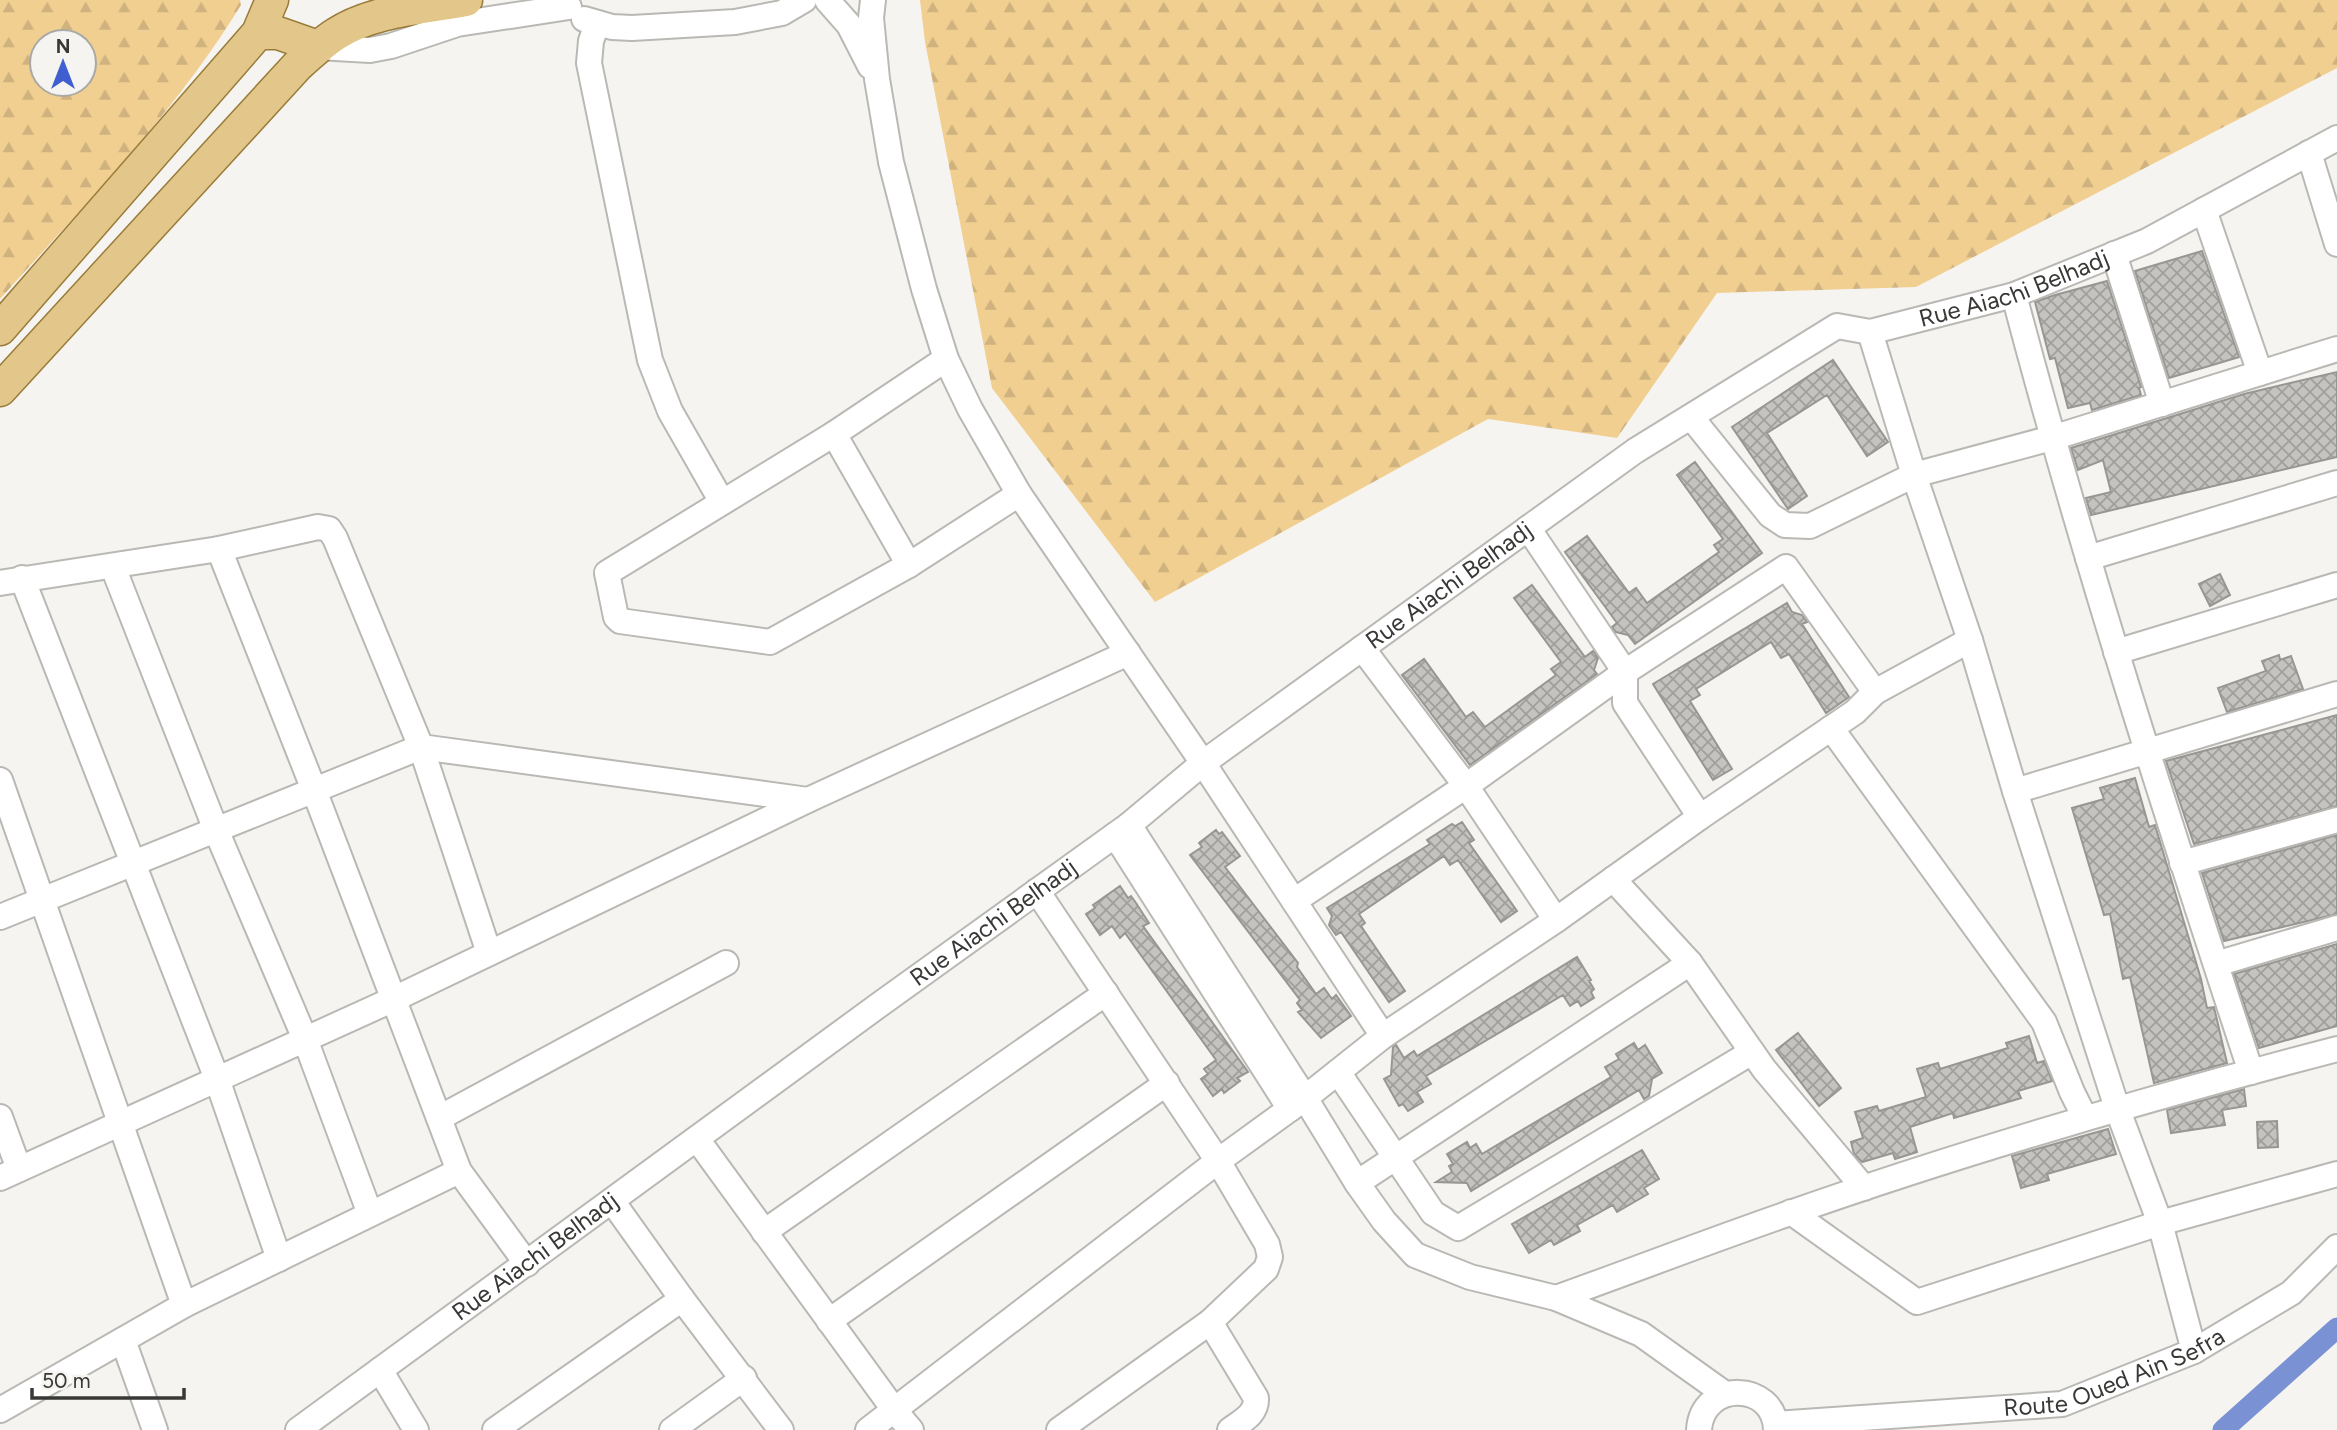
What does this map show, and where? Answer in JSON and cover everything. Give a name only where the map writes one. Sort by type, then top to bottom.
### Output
[{"type":"main road","points":[[0,329],[258,33],[272,0]]},
{"type":"main road","points":[[0,390],[298,65],[318,47],[337,33],[360,22],[387,14],[466,0]]},
{"type":"main road","points":[[258,33],[278,33],[318,47]]},
{"type":"street","points":[[318,47],[370,50],[391,46],[457,24],[566,4],[577,15],[597,24],[632,28],[735,22],[782,13],[804,0]]},
{"type":"street","points":[[827,0],[849,25],[877,79]]},
{"type":"street","points":[[873,0],[871,18],[877,79],[891,162],[924,289],[946,359],[970,409],[1019,494],[1203,764],[1383,1036]]},
{"type":"street","points":[[597,24],[591,41],[589,63],[650,360],[670,411],[722,502]]},
{"type":"street","name":"Rue Aiachi Belhadj","points":[[298,1430],[1122,830],[1203,764],[1635,451],[1837,326],[1870,332],[2014,295],[2147,240],[2337,138]]},
{"type":"street","points":[[2309,153],[2337,244]]},
{"type":"street","points":[[2204,210],[2260,373]]},
{"type":"street","points":[[2114,254],[2162,404]]},
{"type":"street","points":[[2014,295],[2052,439],[2146,752],[2251,1072]]},
{"type":"street","points":[[1870,332],[2117,1108],[2160,1223],[2194,1351]]},
{"type":"street","points":[[1691,417],[1770,515],[1785,525],[1810,526],[1914,475],[2052,439],[2337,349]]},
{"type":"street","points":[[946,359],[834,434],[607,573],[616,617],[620,621],[770,642],[909,565],[1019,494]]},
{"type":"street","points":[[834,434],[909,565]]},
{"type":"street","points":[[2088,558],[2337,483]]},
{"type":"street","points":[[279,1259],[217,1079],[132,864],[11,580],[219,549],[317,527],[329,529],[421,747],[489,953]]},
{"type":"street","points":[[1528,528],[1625,672],[1625,703],[1700,817]]},
{"type":"street","points":[[219,549],[459,1171],[527,1264]]},
{"type":"street","points":[[113,566],[216,830],[306,1039],[370,1214]]},
{"type":"street","points":[[1294,901],[1466,786],[1625,672],[1786,567],[1875,692]]},
{"type":"street","points":[[2116,652],[2337,585]]},
{"type":"street","points":[[868,1430],[1383,1036],[1556,920],[1700,817],[1855,712],[1875,692],[1970,640]]},
{"type":"street","points":[[1362,648],[1466,786],[1556,920]]},
{"type":"street","points":[[0,1117],[9,1174],[394,999],[808,800],[1128,653]]},
{"type":"street","points":[[2015,791],[2337,694]]},
{"type":"street","points":[[1831,728],[2044,1022],[2085,1118]]},
{"type":"street","points":[[0,917],[421,747],[808,800]]},
{"type":"street","points":[[0,780],[184,1305]]},
{"type":"street","points":[[2182,863],[2337,820]]},
{"type":"street","points":[[1122,830],[1298,1103],[1384,1221],[1415,1255],[1470,1277],[1556,1298],[1641,1334],[1725,1394]]},
{"type":"street","points":[[1613,879],[1690,963],[1752,1052],[1864,1188]]},
{"type":"street","points":[[1037,891],[1217,1161],[1267,1244],[1270,1257],[1266,1269],[1210,1322],[1059,1430]]},
{"type":"street","points":[[2216,964],[2337,928]]},
{"type":"street","points":[[439,1118],[726,963]]},
{"type":"street","points":[[1357,1183],[1690,963]]},
{"type":"street","points":[[764,1232],[1106,993]]},
{"type":"street","points":[[1556,1298],[1864,1188],[2117,1108],[2337,1049]]},
{"type":"street","points":[[1338,1072],[1433,1213],[1458,1228],[1752,1052]]},
{"type":"street","points":[[830,1321],[1167,1083]]},
{"type":"street","points":[[697,1139],[911,1430]]},
{"type":"street","points":[[0,1410],[184,1305],[459,1171]]},
{"type":"street","points":[[1791,1212],[1917,1302],[2160,1223],[2337,1174]]},
{"type":"street","points":[[612,1201],[781,1430]]},
{"type":"street","name":"Route Oued Ain Sefra","points":[[1776,1427],[2062,1404],[2194,1351],[2291,1293],[2337,1247]]},
{"type":"street","points":[[495,1430],[682,1299]]},
{"type":"street","points":[[1210,1322],[1256,1398],[1253,1413],[1230,1430]]},
{"type":"street","points":[[123,1340],[155,1430]]},
{"type":"street","points":[[380,1370],[416,1430]]},
{"type":"street","points":[[672,1430],[744,1378]]},
{"type":"street","points":[[1699,1430],[1707,1406],[1725,1394],[1736,1392],[1757,1398],[1766,1405],[1776,1427]]},
{"type":"green space","points":[[0,0],[240,0],[241,5],[187,83],[96,193],[0,299]]},
{"type":"green space","points":[[920,0],[2337,0],[2337,68],[1916,287],[1717,293],[1617,438],[1488,419],[1155,602],[992,388],[925,42]]},
{"type":"building","points":[[2202,251],[2239,357],[2169,378],[2135,271]]},
{"type":"building","points":[[2107,281],[2141,387],[2141,395],[2092,410],[2090,403],[2068,408],[2055,358],[2050,359],[2035,302]]},
{"type":"building","points":[[1833,360],[1888,442],[1867,456],[1827,395],[1767,433],[1807,496],[1788,509],[1732,427]]},
{"type":"building","points":[[2337,372],[2337,457],[2091,515],[2086,498],[2111,492],[2103,460],[2078,470],[2071,448],[2244,394]]},
{"type":"building","points":[[1695,462],[1762,553],[1635,644],[1628,635],[1616,632],[1612,627],[1617,623],[1565,552],[1587,536],[1629,593],[1636,588],[1647,603],[1719,552],[1714,545],[1723,539],[1677,475]]},
{"type":"building","points":[[2220,574],[2230,595],[2210,606],[2199,584]]},
{"type":"building","points":[[1532,585],[1585,657],[1593,651],[1598,658],[1594,670],[1597,674],[1470,765],[1402,675],[1424,659],[1466,717],[1473,712],[1485,727],[1556,675],[1551,669],[1561,662],[1514,598]]},
{"type":"building","points":[[1787,603],[1792,612],[1802,615],[1807,622],[1802,624],[1849,697],[1826,713],[1789,654],[1781,658],[1771,642],[1696,689],[1700,695],[1690,701],[1732,769],[1713,780],[1653,684]]},
{"type":"building","points":[[2279,655],[2280,660],[2291,656],[2303,689],[2227,712],[2218,688],[2266,671],[2262,661]]},
{"type":"building","points":[[2337,715],[2337,806],[2194,844],[2166,761]]},
{"type":"building","points":[[2135,778],[2149,827],[2155,825],[2201,979],[2207,1008],[2214,1007],[2227,1063],[2154,1083],[2130,977],[2123,979],[2110,914],[2104,915],[2072,808],[2104,799],[2100,788]]},
{"type":"building","points":[[1462,822],[1474,840],[1469,843],[1517,911],[1501,922],[1458,860],[1450,865],[1444,856],[1359,914],[1365,923],[1361,926],[1405,991],[1389,1002],[1341,932],[1336,935],[1329,925],[1332,916],[1327,908],[1430,844],[1427,840],[1452,824],[1455,826]]},
{"type":"building","points":[[1216,830],[1219,834],[1222,832],[1240,856],[1225,867],[1298,963],[1297,967],[1316,994],[1324,988],[1332,999],[1336,995],[1351,1016],[1321,1038],[1298,1012],[1302,1010],[1297,1003],[1300,1000],[1190,855],[1202,847],[1199,843]]},
{"type":"building","points":[[2337,835],[2337,914],[2224,941],[2202,873]]},
{"type":"building","points":[[1120,886],[1128,898],[1131,896],[1149,923],[1143,926],[1248,1072],[1237,1078],[1240,1081],[1224,1093],[1222,1089],[1213,1096],[1201,1079],[1208,1074],[1204,1069],[1216,1060],[1125,933],[1120,938],[1112,926],[1100,935],[1086,914],[1095,908],[1093,905]]},
{"type":"building","points":[[2337,944],[2337,1026],[2259,1048],[2234,974]]},
{"type":"building","points":[[1577,957],[1591,980],[1589,981],[1594,989],[1591,992],[1594,998],[1581,1006],[1578,1001],[1570,1006],[1563,995],[1426,1076],[1431,1084],[1417,1092],[1423,1102],[1408,1111],[1403,1104],[1399,1106],[1384,1079],[1391,1075],[1393,1047],[1396,1045],[1404,1058],[1414,1051],[1417,1056]]},
{"type":"building","points":[[1798,1033],[1841,1088],[1819,1106],[1776,1050]]},
{"type":"building","points":[[2029,1036],[2037,1063],[2044,1061],[2052,1081],[2018,1091],[2021,1098],[1954,1118],[1953,1113],[1910,1127],[1917,1152],[1895,1159],[1893,1153],[1862,1162],[1854,1154],[1851,1142],[1863,1138],[1855,1112],[1877,1106],[1879,1111],[1926,1097],[1917,1069],[1938,1063],[1940,1069],[2008,1048],[2006,1043]]},
{"type":"building","points":[[1634,1043],[1638,1050],[1645,1045],[1662,1073],[1652,1079],[1649,1096],[1644,1099],[1639,1090],[1471,1191],[1467,1183],[1436,1182],[1452,1172],[1449,1166],[1453,1164],[1447,1154],[1467,1142],[1470,1148],[1476,1144],[1482,1154],[1611,1077],[1605,1067],[1619,1059],[1616,1054]]},
{"type":"building","points":[[2244,1089],[2246,1106],[2222,1110],[2225,1125],[2171,1133],[2167,1110]]},
{"type":"building","points":[[2277,1121],[2278,1147],[2258,1148],[2257,1122]]},
{"type":"building","points":[[2108,1129],[2116,1154],[2047,1174],[2049,1180],[2021,1188],[2012,1156]]},
{"type":"building","points":[[1642,1150],[1659,1179],[1644,1188],[1648,1194],[1617,1212],[1613,1205],[1577,1225],[1580,1231],[1554,1245],[1551,1240],[1529,1253],[1512,1224]]},
{"type":"waterway","points":[[2223,1430],[2337,1328]]}]
